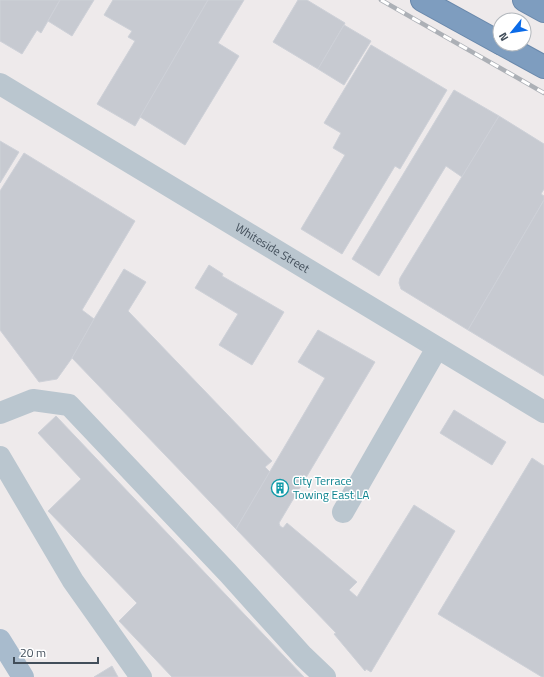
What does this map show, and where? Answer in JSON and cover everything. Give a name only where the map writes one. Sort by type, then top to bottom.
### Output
[{"type":"highway","points":[[422,0],[492,39]]},
{"type":"highway","points":[[524,0],[544,11]]},
{"type":"highway","points":[[516,52],[544,67]]},
{"type":"main road","points":[[0,640],[22,677]]},
{"type":"street","name":"Whiteside Street","points":[[0,84],[544,412]]},
{"type":"street","points":[[343,512],[437,348]]},
{"type":"street","points":[[0,413],[33,400],[69,405],[222,567],[303,656],[325,677]]},
{"type":"street","points":[[0,457],[73,581],[141,677]]},
{"type":"building","points":[[0,0],[60,0],[41,33],[37,30],[22,54],[0,41]]},
{"type":"building","points":[[60,0],[94,0],[72,36],[48,21]]},
{"type":"building","points":[[113,0],[208,0],[135,126],[97,104],[135,41],[128,37],[132,31],[104,15]]},
{"type":"building","points":[[208,0],[244,0],[218,43],[239,56],[185,145],[140,117]]},
{"type":"building","points":[[298,0],[307,0],[345,23],[318,69],[273,42]]},
{"type":"building","points":[[344,25],[371,41],[344,85],[318,69]]},
{"type":"building","points":[[371,45],[447,90],[400,169],[395,166],[342,254],[301,229],[345,155],[333,148],[341,133],[324,123]]},
{"type":"building","points":[[454,90],[499,116],[462,177],[446,166],[379,276],[352,259]]},
{"type":"building","points":[[499,116],[544,144],[544,189],[541,194],[544,196],[544,200],[468,330],[401,289],[399,283],[400,278]]},
{"type":"building","points":[[0,141],[19,152],[0,183]]},
{"type":"building","points":[[24,153],[135,221],[82,310],[94,319],[72,358],[57,379],[39,382],[0,330],[0,191]]},
{"type":"building","points":[[544,200],[544,376],[468,330]]},
{"type":"building","points":[[209,265],[223,274],[222,276],[284,312],[252,365],[219,345],[238,314],[195,288]]},
{"type":"building","points":[[124,269],[146,282],[128,311],[272,461],[265,467],[270,472],[236,529],[72,358]]},
{"type":"building","name":"City Terrace Towing East LA","points":[[318,330],[375,362],[279,523],[280,526],[283,528],[287,523],[357,582],[349,590],[357,597],[414,505],[455,531],[371,672],[366,669],[365,671],[334,634],[336,633],[236,529],[325,378],[298,362]]},
{"type":"building","points":[[454,410],[506,442],[492,465],[440,433]]},
{"type":"building","points":[[56,416],[304,677],[172,677],[119,621],[137,603],[48,511],[81,479],[38,433]]},
{"type":"building","points":[[532,458],[544,466],[544,677],[438,614]]},
{"type":"building","points":[[112,666],[118,677],[94,677]]},
{"type":"railway","points":[[381,0],[544,93]]},
{"type":"place","name":"City Terrace Towing East LA","points":[[280,488]]}]
